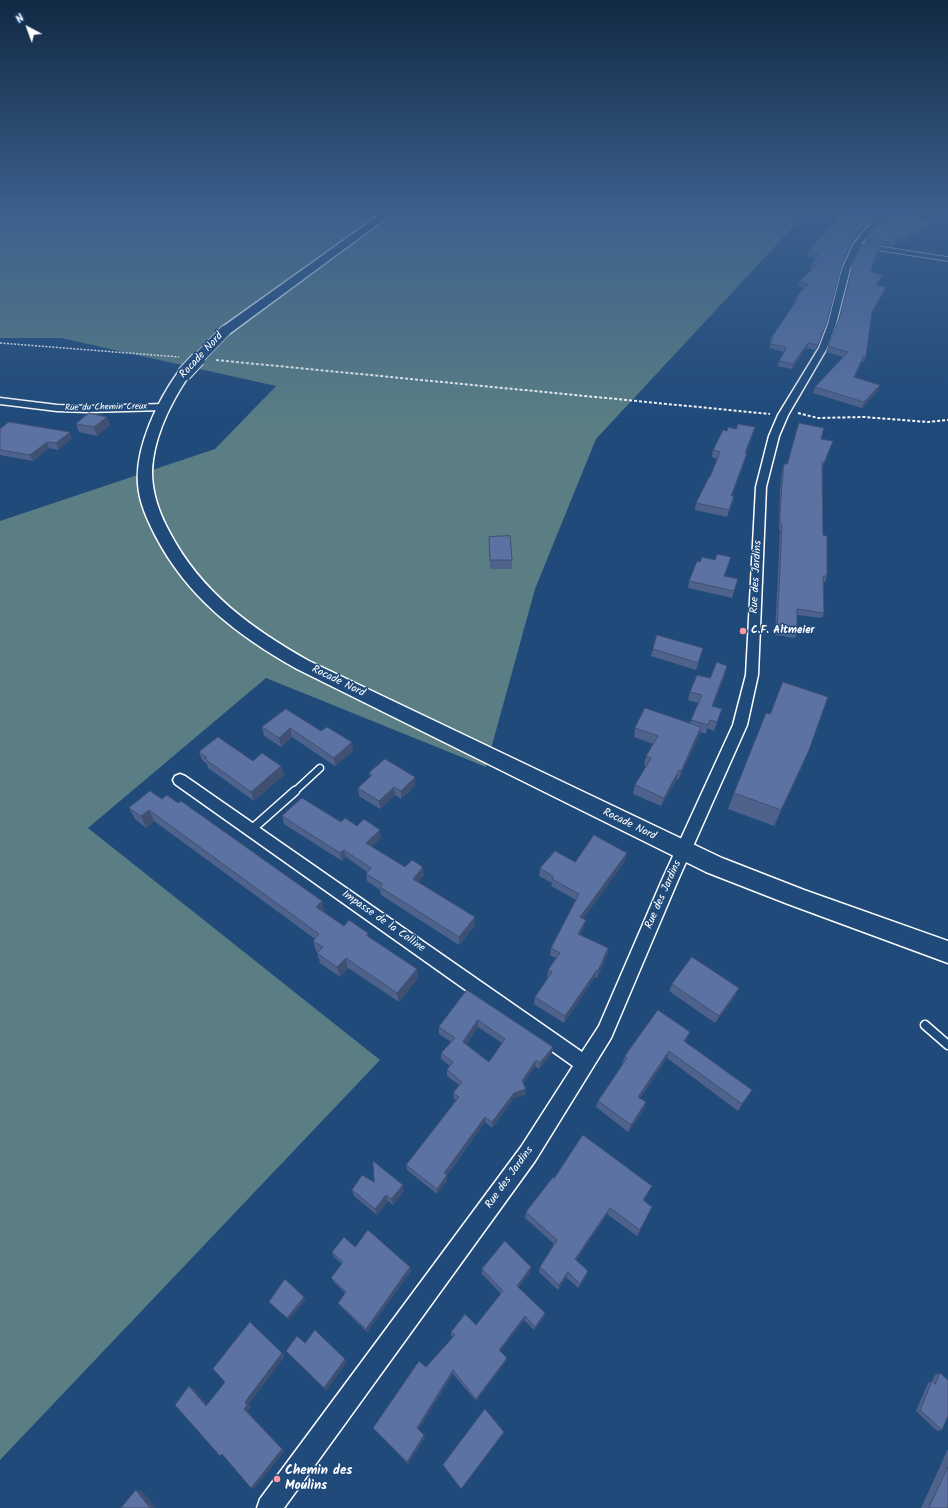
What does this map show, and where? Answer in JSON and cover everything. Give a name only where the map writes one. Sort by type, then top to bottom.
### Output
[{"type":"main road","name":"Rocade Nord","points":[[291,283],[225,331],[208,347],[184,374],[164,407],[150,443],[144,477],[149,505],[163,536],[181,567],[216,607],[254,637],[304,665],[684,851],[714,865],[796,897],[948,952]]},
{"type":"street","name":"Rue des Jardins","points":[[269,1508],[528,1154],[605,1032],[740,725],[752,675],[761,487],[774,436],[784,413],[823,348],[832,324],[842,283]]},
{"type":"street","name":"Rue du Chemin Creux","points":[[0,401],[57,408],[88,409],[164,407]]},
{"type":"street","name":"Impasse de la Colline","points":[[180,780],[585,1064]]},
{"type":"lane","points":[[251,830],[320,768]]},
{"type":"lane","points":[[925,1025],[948,1045]]},
{"type":"path","points":[[0,343],[135,353]]},
{"type":"path","points":[[246,362],[784,413],[818,418],[864,417],[928,422],[948,420]]},
{"type":"green space","points":[[0,283],[741,283],[596,439],[535,589],[486,767],[266,678],[88,828],[380,1060],[0,1460],[0,521],[215,449],[276,386],[61,338],[0,338]]},
{"type":"building","points":[[805,283],[837,283],[828,319],[818,345],[808,343],[793,364],[779,361],[786,347],[770,344],[773,338],[771,338],[798,298],[795,298],[808,284]]},
{"type":"building","points":[[848,283],[877,283],[876,285],[886,287],[872,312],[866,356],[864,355],[854,377],[880,385],[864,402],[815,387],[848,352],[828,346],[839,319]]},
{"type":"building","points":[[89,413],[107,417],[94,427],[76,424]]},
{"type":"building","points":[[9,422],[70,432],[56,443],[47,442],[30,455],[0,450],[0,429]]},
{"type":"building","points":[[799,423],[824,428],[821,439],[833,441],[824,463],[822,462],[823,535],[827,536],[827,576],[823,576],[824,613],[797,609],[797,633],[777,630],[782,525],[780,524],[780,514],[784,464],[787,464]]},
{"type":"building","points":[[738,424],[755,427],[731,496],[734,496],[729,510],[696,503],[710,477],[720,452],[713,450],[723,430],[727,431],[728,427],[736,429]]},
{"type":"building","points":[[510,536],[512,560],[490,560],[489,537]]},
{"type":"building","points":[[717,554],[731,557],[724,576],[738,579],[734,591],[689,581],[697,561],[700,562],[702,557],[715,560]]},
{"type":"building","points":[[657,635],[703,648],[698,663],[653,649]]},
{"type":"building","points":[[717,662],[727,666],[712,706],[722,709],[717,722],[710,720],[708,725],[691,720],[702,695],[690,692],[697,675],[710,678]]},
{"type":"building","points":[[783,682],[828,697],[809,750],[781,810],[734,793],[766,713],[770,714]]},
{"type":"building","points":[[645,708],[701,727],[681,771],[679,770],[664,798],[635,785],[651,758],[646,756],[658,736],[635,728]]},
{"type":"building","points":[[286,709],[321,731],[327,727],[352,742],[334,758],[290,728],[279,738],[262,727]]},
{"type":"building","points":[[218,737],[253,761],[262,753],[281,766],[251,792],[205,759],[207,758],[199,752]]},
{"type":"building","points":[[385,759],[415,777],[401,791],[394,787],[379,801],[358,788],[372,775],[369,773]]},
{"type":"building","points":[[150,791],[162,799],[167,795],[178,803],[181,801],[322,901],[316,907],[344,926],[349,920],[368,933],[366,935],[417,969],[397,993],[346,958],[337,967],[317,953],[323,947],[313,941],[319,934],[149,810],[141,816],[129,808]]},
{"type":"building","points":[[302,798],[341,822],[345,818],[357,826],[364,819],[380,830],[366,843],[405,867],[412,860],[423,867],[413,879],[475,917],[459,937],[380,887],[383,884],[366,874],[371,868],[344,850],[340,853],[282,816]]},
{"type":"building","points":[[594,835],[627,853],[580,917],[586,920],[578,934],[608,948],[598,971],[597,970],[565,1016],[535,997],[552,972],[548,970],[560,953],[551,948],[579,894],[552,879],[554,877],[540,868],[555,851],[575,862]]},
{"type":"building","points":[[692,957],[739,988],[719,1016],[672,984]]},
{"type":"building","points":[[467,990],[553,1047],[540,1063],[536,1060],[522,1081],[526,1089],[514,1093],[492,1122],[485,1117],[444,1173],[447,1175],[437,1189],[406,1165],[459,1097],[453,1093],[462,1082],[447,1070],[453,1062],[441,1053],[455,1038],[439,1027]],"holes":[[[478,1020],[505,1039],[489,1062],[463,1042]]]},
{"type":"building","points":[[658,1010],[690,1032],[684,1041],[752,1090],[742,1104],[669,1051],[638,1097],[646,1102],[631,1125],[598,1101],[627,1058],[625,1056]]},
{"type":"building","points":[[583,1135],[652,1186],[643,1200],[652,1207],[640,1230],[610,1208],[575,1259],[588,1271],[580,1284],[568,1272],[559,1285],[540,1267],[557,1240],[526,1212],[553,1177],[554,1178]]},
{"type":"building","points":[[373,1161],[403,1185],[391,1199],[386,1195],[375,1209],[352,1190],[362,1175],[374,1182]]},
{"type":"building","points":[[368,1230],[410,1267],[366,1329],[338,1303],[346,1292],[331,1278],[343,1262],[332,1252],[344,1237],[355,1247]]},
{"type":"building","points":[[505,1241],[531,1267],[517,1286],[545,1313],[535,1327],[525,1316],[499,1350],[507,1358],[476,1399],[453,1370],[417,1428],[424,1435],[407,1462],[373,1428],[419,1361],[426,1367],[455,1335],[451,1332],[465,1314],[476,1325],[503,1291],[482,1269]]},
{"type":"building","points":[[285,1279],[304,1297],[287,1318],[269,1302]]},
{"type":"building","points":[[250,1322],[282,1353],[245,1402],[247,1405],[244,1409],[282,1449],[251,1488],[222,1454],[220,1456],[175,1405],[189,1386],[206,1406],[225,1382],[213,1369]]},
{"type":"building","points":[[315,1330],[345,1359],[324,1388],[286,1351],[297,1336],[305,1343]]},
{"type":"building","points":[[940,1373],[948,1380],[948,1416],[942,1430],[920,1410],[932,1381],[935,1384]]},
{"type":"building","points":[[485,1409],[504,1432],[461,1489],[443,1465]]},
{"type":"building","points":[[948,1467],[948,1508],[929,1508]]},
{"type":"building","points":[[136,1490],[150,1508],[121,1508]]},
{"type":"place","name":"C.F. Altmeier","points":[[743,631]]},
{"type":"place","name":"Chemin des Moulins","points":[[277,1479]]}]
